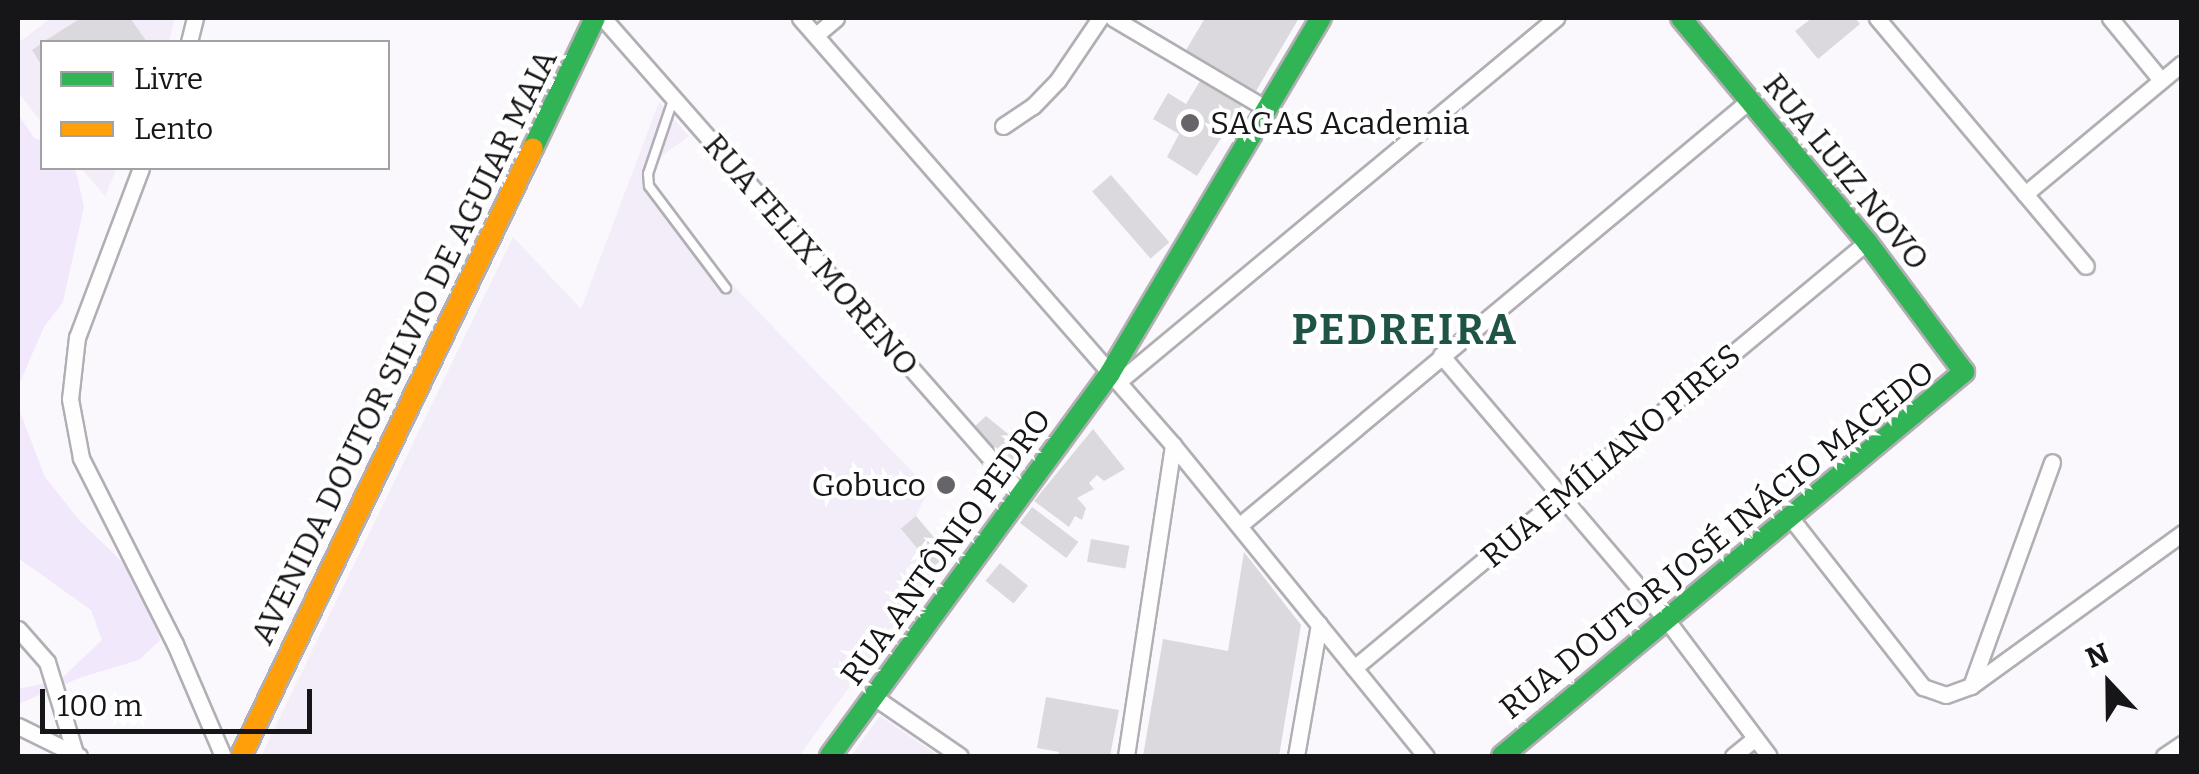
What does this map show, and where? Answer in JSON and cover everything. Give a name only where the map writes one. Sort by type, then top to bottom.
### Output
[{"type":"main road","name":"AVENIDA DOUTOR SILVIO DE AGUIAR MAIA","points":[[241,756],[595,18]]},
{"type":"main road","name":"RUA ANTÔNIO PEDRO","points":[[830,756],[1020,492],[1114,378],[1321,18]]},
{"type":"main road","name":"RUA LUIZ NOVO","points":[[1681,18],[1867,242],[1963,366]]},
{"type":"main road","name":"RUA DOUTOR JOSÉ INÁCIO MACEDO","points":[[1502,756],[1960,379],[1963,366]]},
{"type":"street","name":"RUA FELIX MORENO","points":[[603,18],[1020,492]]},
{"type":"street","points":[[800,18],[1173,445],[1426,756]]},
{"type":"street","points":[[816,35],[836,18]]},
{"type":"street","points":[[1003,126],[1034,106],[1058,80],[1100,18]]},
{"type":"street","points":[[1113,18],[1266,108]]},
{"type":"street","points":[[1114,378],[1556,18]]},
{"type":"street","points":[[1877,18],[2086,266]]},
{"type":"street","points":[[2110,18],[2161,80]]},
{"type":"street","points":[[2025,194],[2182,63]]},
{"type":"street","points":[[1240,525],[1750,100]]},
{"type":"street","points":[[141,170],[77,337],[70,399],[81,458],[175,644],[223,756]]},
{"type":"street","name":"RUA EMÍLIANO PIRES","points":[[1354,668],[1867,242]]},
{"type":"street","points":[[1441,355],[1666,620],[1769,756]]},
{"type":"street","points":[[1126,756],[1173,445]]},
{"type":"street","points":[[1971,686],[2052,462]]},
{"type":"street","points":[[1790,517],[1923,687],[1946,695],[1971,686],[2182,533]]},
{"type":"street","points":[[1296,756],[1319,624]]},
{"type":"street","points":[[18,629],[47,662],[77,755]]},
{"type":"street","points":[[874,697],[960,756]]},
{"type":"street","points":[[18,726],[77,755]]},
{"type":"street","points":[[1733,756],[1755,738]]},
{"type":"street","points":[[2164,756],[2182,744]]},
{"type":"lane","points":[[673,100],[648,174],[649,186],[726,288]]},
{"type":"shaded area","points":[[51,18],[175,18],[170,40],[40,40],[40,120],[18,92],[18,43]]},
{"type":"shaded area","points":[[659,102],[689,136],[663,155],[652,174],[657,195],[727,279],[929,489],[916,516],[901,530],[935,570],[799,756],[261,756],[513,237],[581,309]]},
{"type":"shaded area","points":[[18,114],[34,138],[40,140],[40,170],[75,170],[84,207],[63,302],[44,327],[20,382],[20,412],[45,477],[80,521],[144,583],[160,640],[139,660],[82,677],[18,704],[18,689],[60,680],[102,640],[91,610],[18,558]]},
{"type":"shaded area","points":[[83,170],[116,170],[105,196]]},
{"type":"shaded area","points":[[880,716],[939,756],[851,756]]},
{"type":"building","points":[[81,18],[130,18],[146,40],[46,40]]},
{"type":"building","points":[[1205,18],[1299,18],[1256,91],[1186,50]]},
{"type":"building","points":[[1812,18],[1855,18],[1860,24],[1818,59],[1795,31]]},
{"type":"building","points":[[40,44],[40,63],[32,50]]},
{"type":"building","points":[[1200,81],[1242,105],[1197,176],[1167,157],[1179,134],[1153,119],[1168,93],[1186,104]]},
{"type":"building","points":[[1111,175],[1169,242],[1151,259],[1092,191]]},
{"type":"building","points":[[986,416],[1028,450],[1015,465],[1004,463],[974,427]]},
{"type":"building","points":[[1093,429],[1125,469],[1104,481],[1097,475],[1089,483],[1094,489],[1077,498],[1086,508],[1082,520],[1075,516],[1069,527],[1034,501]]},
{"type":"building","points":[[1032,507],[1078,542],[1066,558],[1020,523]]},
{"type":"building","points":[[916,516],[948,554],[933,567],[901,529]]},
{"type":"building","points":[[1091,539],[1129,546],[1125,568],[1087,562]]},
{"type":"building","points":[[1244,552],[1301,625],[1279,756],[1143,756],[1163,639],[1228,651]]},
{"type":"building","points":[[1000,563],[1028,586],[1014,604],[986,581]]},
{"type":"building","points":[[1046,697],[1119,710],[1110,756],[1058,756],[1059,752],[1037,748]]},
{"type":"traffic: fast","points":[[533,148],[595,18]]},
{"type":"traffic: fast","points":[[830,756],[1110,373],[1321,18]]},
{"type":"traffic: fast","points":[[1502,756],[1964,372],[1867,242],[1681,18]]},
{"type":"traffic: slow","points":[[241,756],[533,148]]},
{"type":"place","name":"SAGAS Academia","points":[[1190,123]]},
{"type":"place","name":"Gobuco","points":[[946,485]]},
{"type":"district","name":"PEDREIRA","points":[[1405,330]]}]
